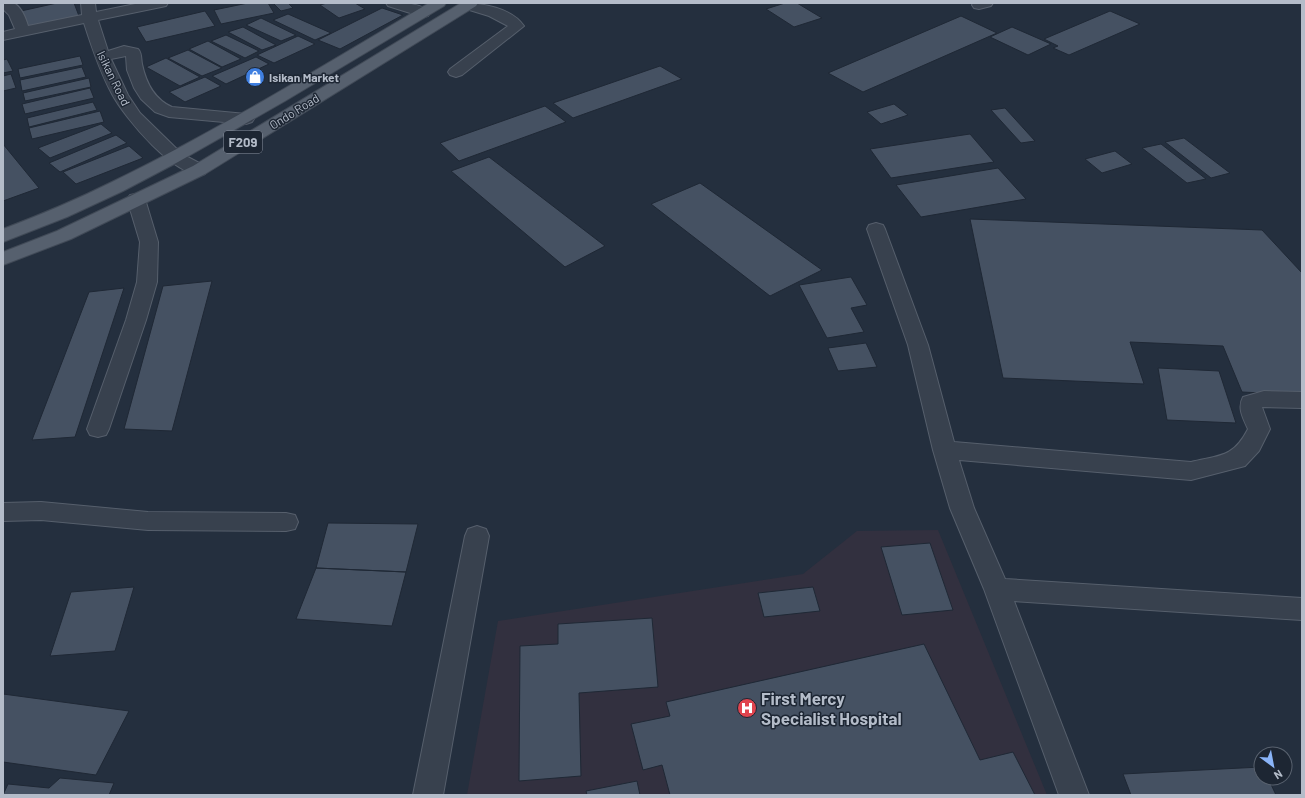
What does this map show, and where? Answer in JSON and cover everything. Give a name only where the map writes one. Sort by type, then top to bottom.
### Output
[{"type":"main road","name":"Ondo Road","points":[[3,236],[103,194],[176,158],[246,119],[439,3]]},
{"type":"main road","name":"Ondo Road","points":[[3,259],[64,235],[199,170],[470,4]]},
{"type":"street","points":[[3,36],[24,32],[89,10],[161,3]]},
{"type":"street","points":[[393,3],[423,13]]},
{"type":"street","points":[[3,4],[8,5],[13,9],[24,32]]},
{"type":"street","points":[[456,72],[517,26],[498,13],[470,4]]},
{"type":"street","name":"Isikan Road","points":[[89,10],[102,57],[120,95],[134,116],[176,158],[199,170]]},
{"type":"street","points":[[102,57],[124,51],[133,52],[133,66],[140,85],[155,106],[162,110],[169,112],[246,119]]},
{"type":"street","points":[[98,429],[136,320],[147,282],[149,242],[136,200]]},
{"type":"street","points":[[876,229],[918,345],[945,450],[962,508],[997,589],[1074,795]]},
{"type":"street","points":[[945,450],[1191,471],[1237,460],[1251,445],[1259,429],[1251,409],[1251,402],[1264,399],[1302,400]]},
{"type":"street","points":[[3,512],[41,511],[148,521],[286,522]]},
{"type":"street","points":[[428,795],[477,536]]},
{"type":"street","points":[[997,589],[1302,609]]},
{"type":"shaded area","name":"First Mercy Specialist Hospital","points":[[938,530],[1047,795],[467,795],[498,621],[803,574],[857,531]]},
{"type":"building","points":[[57,3],[74,3],[79,16],[26,27],[21,11]]},
{"type":"building","points":[[248,3],[268,3],[274,13],[221,24],[214,10]]},
{"type":"building","points":[[273,3],[288,3],[293,8],[281,11]]},
{"type":"building","points":[[327,3],[355,3],[365,9],[339,18],[320,5]]},
{"type":"building","points":[[785,3],[797,3],[822,18],[794,27],[766,9]]},
{"type":"building","points":[[382,8],[403,15],[340,49],[318,40]]},
{"type":"building","points":[[205,11],[215,26],[146,42],[137,27]]},
{"type":"building","points":[[1110,11],[1140,24],[1069,55],[1053,48],[1058,46],[1044,39]]},
{"type":"building","points":[[288,14],[331,33],[315,40],[273,20]]},
{"type":"building","points":[[961,16],[997,33],[863,92],[828,73]]},
{"type":"building","points":[[261,18],[296,35],[281,41],[246,25]]},
{"type":"building","points":[[243,27],[276,45],[262,50],[228,32]]},
{"type":"building","points":[[1012,27],[1051,44],[1028,55],[990,37]]},
{"type":"building","points":[[226,35],[259,51],[245,58],[211,41]]},
{"type":"building","points":[[298,36],[315,44],[274,63],[257,55]]},
{"type":"building","points":[[208,41],[241,59],[222,67],[189,49]]},
{"type":"building","points":[[188,50],[222,68],[202,76],[168,58]]},
{"type":"building","points":[[80,56],[83,65],[20,78],[18,69]]},
{"type":"building","points":[[256,57],[269,64],[226,84],[212,76]]},
{"type":"building","points":[[166,58],[200,77],[180,86],[146,67]]},
{"type":"building","points":[[7,59],[13,71],[3,73],[3,60]]},
{"type":"building","points":[[660,66],[682,79],[573,118],[553,103]]},
{"type":"building","points":[[82,67],[86,77],[22,91],[20,80]]},
{"type":"building","points":[[11,74],[16,88],[3,91],[3,76]]},
{"type":"building","points":[[205,77],[221,86],[185,102],[169,92]]},
{"type":"building","points":[[89,78],[91,87],[25,101],[23,93]]},
{"type":"building","points":[[90,88],[94,98],[25,114],[22,104]]},
{"type":"building","points":[[93,102],[97,110],[29,127],[27,118]]},
{"type":"building","points":[[894,104],[908,115],[881,124],[867,112]]},
{"type":"building","points":[[545,106],[566,122],[459,161],[440,143]]},
{"type":"building","points":[[1005,108],[1035,141],[1021,143],[991,110]]},
{"type":"building","points":[[100,111],[104,122],[32,139],[29,128]]},
{"type":"building","points":[[101,124],[112,133],[50,158],[38,148]]},
{"type":"building","points":[[970,134],[994,162],[891,178],[870,149]]},
{"type":"building","points":[[116,135],[127,143],[60,172],[49,163]]},
{"type":"building","points":[[1184,138],[1230,173],[1211,178],[1165,142]]},
{"type":"building","points":[[3,144],[39,188],[3,201]]},
{"type":"building","points":[[1161,144],[1206,179],[1187,183],[1142,148]]},
{"type":"building","points":[[129,146],[143,158],[76,184],[63,172]]},
{"type":"building","points":[[1115,151],[1132,164],[1102,173],[1085,159]]},
{"type":"building","points":[[489,157],[605,246],[565,267],[451,171]]},
{"type":"building","points":[[998,168],[1026,199],[921,217],[896,185]]},
{"type":"building","points":[[700,183],[822,270],[770,296],[651,204]]},
{"type":"building","points":[[970,219],[1262,230],[1302,273],[1302,395],[1242,392],[1223,346],[1130,342],[1144,384],[1003,378]]},
{"type":"building","points":[[851,277],[867,305],[851,308],[864,332],[827,338],[799,285]]},
{"type":"building","points":[[212,281],[172,431],[124,429],[163,286]]},
{"type":"building","points":[[124,288],[75,437],[32,440],[89,292]]},
{"type":"building","points":[[866,343],[877,367],[838,371],[828,348]]},
{"type":"building","points":[[1158,368],[1219,371],[1236,423],[1167,420]]},
{"type":"building","points":[[328,523],[418,524],[406,572],[316,568]]},
{"type":"building","points":[[930,543],[953,610],[902,615],[881,547]]},
{"type":"building","points":[[316,568],[406,572],[392,626],[296,619]]},
{"type":"building","points":[[134,587],[115,651],[50,656],[71,592]]},
{"type":"building","points":[[813,587],[820,611],[764,617],[758,593]]},
{"type":"building","points":[[652,618],[658,687],[579,693],[581,776],[519,781],[520,646],[558,644],[558,624]]},
{"type":"building","name":"First Mercy Specialist Hospital","points":[[924,644],[980,760],[1013,752],[1035,795],[670,795],[662,765],[643,770],[631,724],[670,716],[666,702]]},
{"type":"building","points":[[3,694],[129,711],[96,775],[3,762]]},
{"type":"building","points":[[1253,767],[1253,786],[1272,786],[1276,795],[1131,795],[1123,774]]},
{"type":"building","points":[[60,778],[114,783],[109,795],[3,795],[8,784],[49,788]]},
{"type":"building","points":[[637,781],[640,795],[587,795],[586,791]]},
{"type":"place","name":"Isikan Market","points":[[255,77]]},
{"type":"place","name":"First Mercy Specialist Hospital","points":[[747,708]]}]
